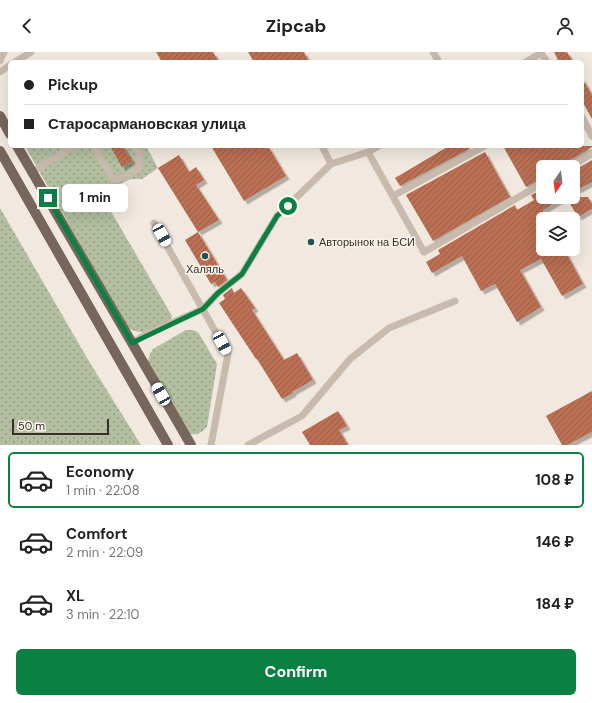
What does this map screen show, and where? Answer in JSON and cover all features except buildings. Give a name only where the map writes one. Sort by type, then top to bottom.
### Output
[{"type":"main road","points":[[0,116],[8,130]]},
{"type":"main road","points":[[18,148],[190,445]]},
{"type":"main road","points":[[0,151],[168,445]]},
{"type":"lane","points":[[0,61],[4,52]]},
{"type":"lane","points":[[18,60],[31,52]]},
{"type":"lane","points":[[529,60],[541,53]]},
{"type":"lane","points":[[584,121],[592,136]]},
{"type":"lane","points":[[32,172],[71,148]]},
{"type":"lane","points":[[94,148],[114,180],[139,169],[139,154],[135,148]]},
{"type":"lane","points":[[323,148],[331,164]]},
{"type":"lane","points":[[132,343],[203,309],[218,293],[242,274],[277,216],[331,164],[368,152],[375,148]]},
{"type":"lane","points":[[393,196],[481,148]]},
{"type":"lane","points":[[368,152],[424,252],[536,187]]},
{"type":"lane","points":[[580,161],[592,154]]},
{"type":"lane","points":[[154,223],[228,354],[211,445]]},
{"type":"lane","points":[[248,445],[302,416],[350,359],[389,328],[454,301]]},
{"type":"green space","points":[[26,148],[147,148],[158,168],[142,179],[131,179],[118,185],[102,196],[172,316],[170,320],[150,331],[140,332],[127,328]]},
{"type":"green space","points":[[0,208],[90,363],[141,445],[0,445]]},
{"type":"green space","points":[[186,330],[198,332],[217,364],[207,427],[200,433],[195,434],[186,433],[148,361],[153,349]]},
{"type":"place","name":"Авторынок на БСИ","points":[[311,242]]},
{"type":"place","name":"Халяль","points":[[205,256]]},
{"type":"route","points":[[48,198],[132,343],[143,336],[203,309],[218,293],[242,274],[277,216],[288,206]]}]
